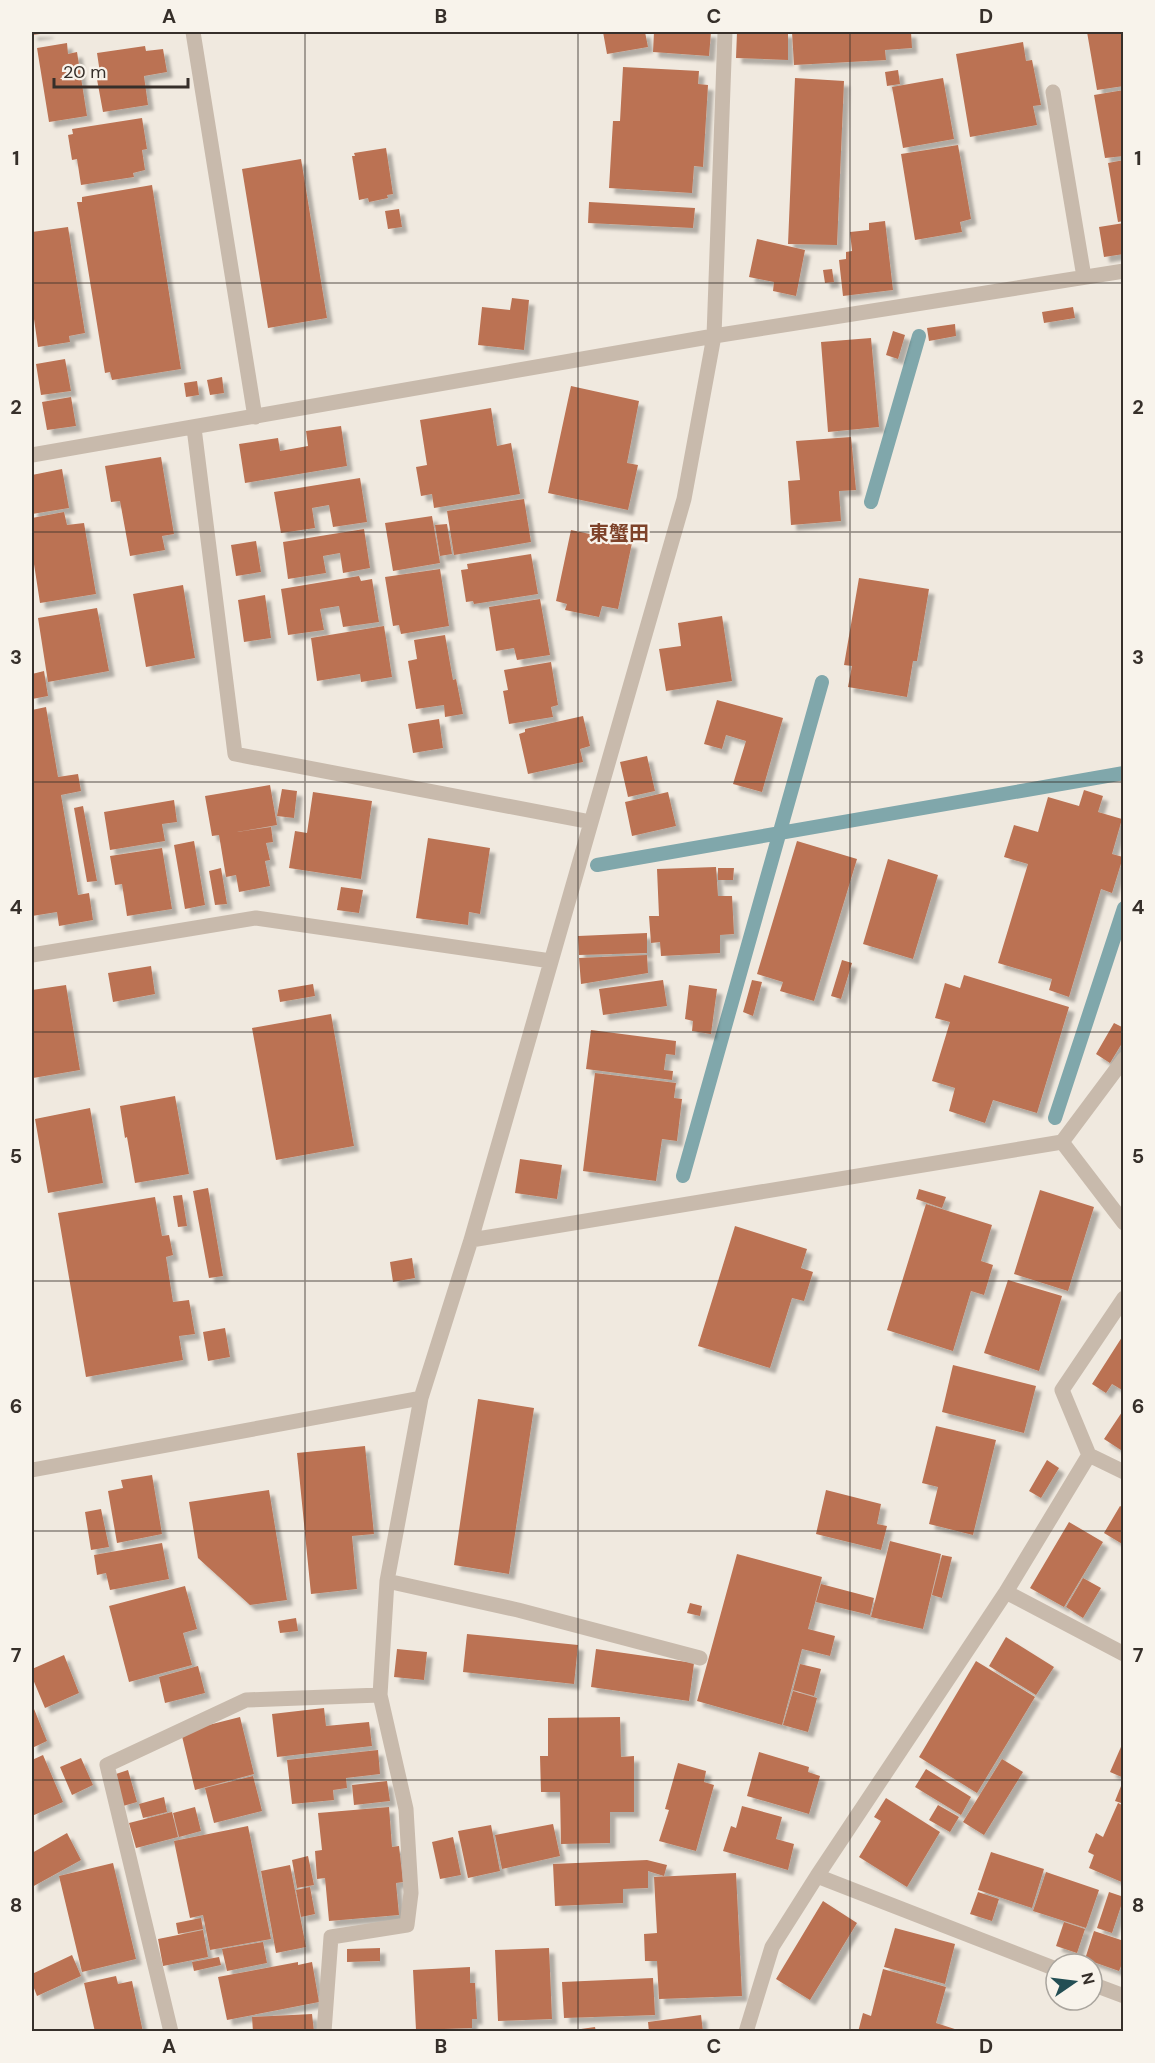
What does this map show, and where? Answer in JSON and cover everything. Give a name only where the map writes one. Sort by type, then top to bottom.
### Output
[{"type":"street","points":[[193,32],[255,417]]},
{"type":"street","points":[[324,2031],[331,1937],[407,1925],[411,1893],[406,1809],[380,1695],[387,1581],[421,1398],[471,1240],[684,499],[714,336],[725,32]]},
{"type":"street","points":[[1053,92],[1084,277]]},
{"type":"street","points":[[32,455],[714,336],[1124,271]]},
{"type":"street","points":[[194,428],[236,754],[591,822]]},
{"type":"street","points":[[32,955],[256,918],[551,961]]},
{"type":"street","points":[[471,1240],[1062,1142],[1124,1059]]},
{"type":"street","points":[[1062,1142],[1124,1223]]},
{"type":"street","points":[[1124,1298],[1062,1390],[1089,1455],[1124,1472]]},
{"type":"street","points":[[32,1470],[421,1398]]},
{"type":"street","points":[[746,2031],[772,1947],[1006,1592],[1089,1455]]},
{"type":"street","points":[[387,1581],[518,1610],[700,1658]]},
{"type":"street","points":[[1006,1592],[1124,1654]]},
{"type":"street","points":[[171,2031],[106,1765],[246,1700],[380,1695]]},
{"type":"street","points":[[817,1876],[1044,1965]]},
{"type":"street","points":[[1104,1988],[1124,1996]]},
{"type":"building","points":[[32,32],[48,32],[48,33],[32,35]]},
{"type":"building","points":[[603,32],[645,32],[648,47],[607,54]]},
{"type":"building","points":[[654,32],[711,32],[709,56],[653,52]]},
{"type":"building","points":[[737,32],[788,32],[788,60],[736,58]]},
{"type":"building","points":[[792,32],[911,32],[912,48],[885,50],[886,60],[794,65]]},
{"type":"building","points":[[1087,32],[1124,32],[1124,86],[1097,90]]},
{"type":"building","points":[[1023,42],[1026,61],[1032,60],[1041,105],[1033,106],[1037,125],[970,137],[956,54]]},
{"type":"building","points":[[67,43],[68,54],[77,52],[87,116],[49,122],[37,48]]},
{"type":"building","points":[[145,46],[146,51],[163,49],[167,72],[144,76],[148,105],[103,112],[96,74],[100,73],[97,53]]},
{"type":"building","points":[[623,67],[699,71],[698,84],[708,85],[703,167],[694,166],[692,193],[609,188],[613,121],[620,121]]},
{"type":"building","points":[[898,70],[900,84],[887,86],[885,72]]},
{"type":"building","points":[[795,78],[844,81],[837,245],[788,244]]},
{"type":"building","points":[[943,78],[954,139],[903,148],[892,87]]},
{"type":"building","points":[[1124,90],[1124,156],[1105,158],[1094,95]]},
{"type":"building","points":[[142,118],[147,149],[142,150],[145,170],[133,173],[134,177],[81,185],[77,159],[72,160],[68,135],[73,134],[72,129]]},
{"type":"building","points":[[958,145],[971,219],[960,222],[962,232],[915,240],[901,154]]},
{"type":"building","points":[[386,148],[393,194],[387,195],[388,198],[369,202],[368,198],[359,200],[352,156],[355,156],[354,153]]},
{"type":"building","points":[[301,159],[327,318],[268,328],[242,169]]},
{"type":"building","points":[[1124,160],[1124,221],[1118,222],[1108,163]]},
{"type":"building","points":[[152,185],[181,369],[112,380],[110,372],[105,373],[77,202],[82,202],[82,197]]},
{"type":"building","points":[[589,202],[695,208],[693,228],[588,223]]},
{"type":"building","points":[[399,209],[402,227],[388,229],[385,211]]},
{"type":"building","points":[[885,221],[893,290],[843,296],[839,260],[846,259],[846,252],[852,251],[850,232],[869,230],[869,223]]},
{"type":"building","points":[[1124,223],[1124,254],[1104,257],[1099,227]]},
{"type":"building","points":[[68,227],[85,333],[69,336],[70,342],[38,347],[32,305],[32,232]]},
{"type":"building","points":[[757,239],[805,250],[796,296],[773,291],[774,282],[749,277]]},
{"type":"building","points":[[832,269],[834,282],[825,283],[823,270]]},
{"type":"building","points":[[512,298],[529,300],[524,350],[478,345],[482,307],[510,310]]},
{"type":"building","points":[[1073,307],[1075,318],[1044,323],[1042,312]]},
{"type":"building","points":[[955,324],[956,336],[929,341],[927,328]]},
{"type":"building","points":[[893,331],[905,335],[898,359],[886,355]]},
{"type":"building","points":[[871,338],[879,427],[828,432],[821,342]]},
{"type":"building","points":[[65,359],[71,391],[41,395],[36,364]]},
{"type":"building","points":[[222,377],[224,393],[210,395],[207,380]]},
{"type":"building","points":[[197,381],[199,395],[186,397],[184,383]]},
{"type":"building","points":[[571,386],[639,401],[627,463],[638,465],[628,510],[548,493]]},
{"type":"building","points":[[71,397],[76,426],[47,430],[42,402]]},
{"type":"building","points":[[491,408],[497,446],[511,443],[520,494],[434,508],[432,494],[421,496],[416,467],[427,465],[420,420]]},
{"type":"building","points":[[341,426],[347,466],[245,483],[239,444],[278,438],[280,451],[308,446],[306,431]]},
{"type":"building","points":[[851,437],[856,490],[839,491],[841,521],[791,525],[788,481],[800,480],[796,441]]},
{"type":"building","points":[[161,457],[174,534],[162,536],[165,550],[130,556],[120,501],[111,502],[105,466]]},
{"type":"building","points":[[62,469],[69,508],[32,514],[32,475]]},
{"type":"building","points":[[360,478],[367,522],[333,527],[329,505],[312,508],[315,528],[281,533],[274,492]]},
{"type":"building","points":[[524,499],[531,542],[454,555],[447,511]]},
{"type":"building","points":[[64,512],[67,525],[84,523],[96,594],[40,603],[32,551],[32,518]]},
{"type":"building","points":[[432,516],[440,563],[393,571],[385,523]]},
{"type":"building","points":[[447,524],[452,554],[440,556],[435,525]]},
{"type":"building","points":[[364,529],[370,568],[343,573],[340,553],[323,556],[326,573],[288,579],[283,542]]},
{"type":"building","points":[[571,530],[632,543],[618,609],[602,606],[599,617],[565,610],[567,604],[556,601]]},
{"type":"building","points":[[256,541],[261,572],[236,576],[231,545]]},
{"type":"building","points":[[531,554],[538,594],[474,604],[473,601],[466,602],[461,570],[468,569],[467,564]]},
{"type":"building","points":[[440,569],[449,626],[401,634],[399,625],[393,626],[385,577]]},
{"type":"building","points":[[359,576],[361,581],[372,579],[379,622],[343,627],[339,606],[320,609],[324,630],[288,635],[281,589]]},
{"type":"building","points":[[859,578],[929,589],[917,661],[913,661],[907,697],[848,687],[852,666],[844,665]]},
{"type":"building","points":[[183,585],[195,658],[146,667],[133,594]]},
{"type":"building","points":[[265,595],[271,638],[244,642],[238,600]]},
{"type":"building","points":[[540,599],[550,655],[517,660],[514,648],[496,651],[489,607]]},
{"type":"building","points":[[97,608],[109,671],[48,682],[38,618]]},
{"type":"building","points":[[722,616],[732,681],[666,691],[659,649],[681,646],[678,623]]},
{"type":"building","points":[[384,626],[392,677],[361,682],[360,674],[317,681],[311,638]]},
{"type":"building","points":[[445,635],[453,680],[456,679],[463,714],[445,717],[444,705],[416,709],[408,661],[417,659],[414,640]]},
{"type":"building","points":[[551,662],[558,705],[551,707],[553,717],[509,724],[503,691],[508,690],[504,670]]},
{"type":"building","points":[[44,671],[48,696],[32,699],[32,674]]},
{"type":"building","points":[[717,700],[783,718],[762,792],[733,784],[746,741],[726,735],[722,749],[704,744]]},
{"type":"building","points":[[46,707],[58,777],[78,774],[81,791],[61,795],[78,895],[89,893],[93,920],[59,926],[57,912],[32,916],[32,710]]},
{"type":"building","points":[[583,716],[590,746],[580,749],[583,762],[528,774],[519,734],[525,732],[525,729]]},
{"type":"building","points":[[439,719],[443,748],[413,753],[408,724]]},
{"type":"building","points":[[647,756],[655,791],[628,797],[620,762]]},
{"type":"building","points":[[270,785],[277,825],[237,832],[271,827],[273,842],[266,843],[270,860],[265,861],[270,886],[239,892],[236,875],[226,877],[219,835],[212,836],[205,796]]},
{"type":"building","points":[[282,789],[297,791],[294,818],[277,816]]},
{"type":"building","points":[[1084,790],[1103,796],[1098,812],[1122,819],[1112,854],[1123,857],[1112,893],[1101,889],[1069,997],[1049,990],[1052,979],[998,963],[1028,864],[1004,857],[1014,825],[1038,832],[1048,797],[1079,806]]},
{"type":"building","points":[[313,792],[372,801],[361,879],[289,868],[295,831],[307,833]]},
{"type":"building","points":[[668,792],[676,826],[632,836],[625,802]]},
{"type":"building","points":[[174,800],[177,822],[162,824],[165,841],[110,850],[104,812]]},
{"type":"building","points":[[83,806],[97,881],[87,882],[74,808]]},
{"type":"building","points":[[428,838],[490,848],[480,914],[469,912],[468,925],[416,918]]},
{"type":"building","points":[[194,841],[205,905],[185,909],[174,845]]},
{"type":"building","points":[[797,841],[857,859],[814,1001],[780,991],[783,982],[757,974]]},
{"type":"building","points":[[162,848],[172,909],[127,916],[122,884],[115,885],[110,856]]},
{"type":"building","points":[[888,859],[938,875],[913,959],[863,944]]},
{"type":"building","points":[[716,867],[718,896],[732,896],[734,934],[720,935],[720,953],[661,956],[660,942],[651,943],[649,916],[659,916],[657,869]]},
{"type":"building","points":[[221,868],[227,904],[215,905],[209,871]]},
{"type":"building","points":[[718,868],[734,868],[733,880],[718,880]]},
{"type":"building","points":[[341,887],[363,890],[359,913],[337,910]]},
{"type":"building","points":[[647,933],[647,953],[579,955],[578,936]]},
{"type":"building","points":[[647,955],[648,973],[581,984],[579,958]]},
{"type":"building","points":[[842,960],[852,963],[841,999],[831,996]]},
{"type":"building","points":[[151,966],[155,994],[113,1002],[108,973]]},
{"type":"building","points":[[964,975],[1069,1007],[1037,1113],[993,1100],[985,1123],[949,1111],[955,1088],[932,1081],[950,1022],[935,1018],[945,983],[960,988]]},
{"type":"building","points":[[663,980],[667,1006],[603,1015],[599,989]]},
{"type":"building","points":[[752,980],[762,982],[753,1016],[743,1012]]},
{"type":"building","points":[[313,984],[315,996],[280,1002],[278,990]]},
{"type":"building","points":[[66,985],[80,1070],[33,1078],[32,990]]},
{"type":"building","points":[[689,985],[717,989],[711,1034],[692,1031],[693,1021],[685,1019]]},
{"type":"building","points":[[331,1014],[354,1146],[276,1160],[252,1028]]},
{"type":"building","points":[[1114,1023],[1124,1028],[1124,1040],[1110,1063],[1096,1054]]},
{"type":"building","points":[[591,1030],[676,1041],[675,1055],[666,1054],[664,1070],[673,1071],[672,1080],[586,1069]]},
{"type":"building","points":[[595,1073],[676,1083],[674,1098],[682,1099],[677,1141],[662,1139],[656,1181],[583,1171]]},
{"type":"building","points":[[175,1096],[189,1174],[135,1183],[120,1106]]},
{"type":"building","points":[[90,1108],[103,1183],[48,1193],[35,1119]]},
{"type":"building","points":[[520,1159],[562,1165],[557,1199],[515,1193]]},
{"type":"building","points":[[208,1188],[223,1276],[209,1278],[193,1191]]},
{"type":"building","points":[[919,1189],[946,1197],[942,1208],[916,1199]]},
{"type":"building","points":[[1040,1190],[1094,1207],[1068,1291],[1014,1274]]},
{"type":"building","points":[[182,1195],[187,1226],[178,1227],[173,1196]]},
{"type":"building","points":[[155,1197],[162,1236],[169,1235],[173,1255],[166,1257],[173,1302],[189,1300],[195,1334],[179,1336],[183,1360],[86,1377],[58,1213]]},
{"type":"building","points":[[926,1204],[992,1225],[981,1261],[993,1265],[984,1295],[971,1291],[953,1351],[887,1330]]},
{"type":"building","points":[[735,1226],[807,1249],[801,1268],[813,1272],[804,1301],[792,1298],[770,1368],[698,1346]]},
{"type":"building","points":[[412,1258],[415,1278],[393,1282],[390,1262]]},
{"type":"building","points":[[1008,1280],[1062,1296],[1039,1371],[984,1353]]},
{"type":"building","points":[[225,1328],[230,1357],[208,1361],[203,1332]]},
{"type":"building","points":[[1124,1334],[1124,1391],[1112,1384],[1106,1393],[1092,1384]]},
{"type":"building","points":[[953,1365],[1036,1386],[1024,1433],[942,1412]]},
{"type":"building","points":[[478,1399],[534,1408],[509,1574],[454,1565]]},
{"type":"building","points":[[1124,1409],[1124,1452],[1104,1439]]},
{"type":"building","points":[[936,1426],[996,1440],[973,1535],[929,1524],[938,1487],[922,1483]]},
{"type":"building","points":[[365,1446],[374,1534],[352,1536],[357,1589],[311,1594],[297,1453]]},
{"type":"building","points":[[1047,1460],[1059,1468],[1041,1498],[1029,1491]]},
{"type":"building","points":[[152,1475],[162,1534],[117,1543],[108,1491],[123,1488],[121,1480]]},
{"type":"building","points":[[269,1490],[287,1600],[250,1605],[198,1558],[189,1502]]},
{"type":"building","points":[[826,1490],[881,1504],[877,1524],[887,1526],[881,1550],[816,1534]]},
{"type":"building","points":[[1120,1506],[1124,1508],[1124,1545],[1104,1533]]},
{"type":"building","points":[[101,1509],[109,1547],[91,1550],[85,1512]]},
{"type":"building","points":[[1069,1522],[1103,1542],[1064,1607],[1030,1588]]},
{"type":"building","points":[[890,1541],[941,1554],[923,1629],[871,1617]]},
{"type":"building","points":[[162,1543],[169,1579],[110,1590],[106,1573],[97,1575],[94,1555]]},
{"type":"building","points":[[737,1554],[822,1577],[808,1629],[835,1636],[830,1656],[802,1649],[782,1725],[697,1701]]},
{"type":"building","points":[[942,1555],[952,1557],[942,1598],[932,1595]]},
{"type":"building","points":[[1083,1578],[1101,1588],[1083,1618],[1066,1607]]},
{"type":"building","points":[[821,1584],[874,1598],[870,1615],[816,1602]]},
{"type":"building","points":[[185,1586],[197,1629],[183,1633],[192,1665],[129,1682],[109,1606]]},
{"type":"building","points":[[690,1603],[702,1606],[700,1616],[687,1613]]},
{"type":"building","points":[[296,1618],[298,1631],[280,1633],[278,1621]]},
{"type":"building","points":[[467,1634],[578,1645],[574,1684],[463,1672]]},
{"type":"building","points":[[1006,1637],[1054,1667],[1036,1695],[989,1666]]},
{"type":"building","points":[[397,1649],[427,1652],[424,1680],[394,1677]]},
{"type":"building","points":[[596,1649],[694,1663],[689,1701],[591,1687]]},
{"type":"building","points":[[64,1655],[79,1693],[45,1708],[32,1677],[32,1669]]},
{"type":"building","points":[[976,1661],[1035,1697],[977,1793],[919,1757]]},
{"type":"building","points":[[800,1664],[821,1669],[814,1696],[793,1690]]},
{"type":"building","points":[[198,1666],[205,1693],[165,1703],[159,1677]]},
{"type":"building","points":[[793,1691],[817,1698],[808,1732],[783,1725]]},
{"type":"building","points":[[32,1704],[47,1741],[32,1748]]},
{"type":"building","points":[[324,1708],[326,1726],[369,1722],[372,1746],[277,1757],[272,1714]]},
{"type":"building","points":[[240,1717],[254,1774],[195,1790],[181,1732]]},
{"type":"building","points":[[620,1717],[621,1757],[634,1756],[634,1812],[610,1812],[610,1843],[561,1844],[560,1792],[541,1792],[540,1756],[548,1756],[548,1718]]},
{"type":"building","points":[[1124,1740],[1124,1778],[1110,1772]]},
{"type":"building","points":[[378,1750],[380,1774],[346,1778],[347,1788],[333,1790],[334,1800],[292,1804],[287,1760]]},
{"type":"building","points":[[759,1752],[809,1767],[808,1772],[820,1776],[809,1814],[747,1796]]},
{"type":"building","points":[[43,1755],[63,1802],[32,1816],[32,1760]]},
{"type":"building","points":[[81,1758],[93,1785],[72,1795],[60,1767]]},
{"type":"building","points":[[1002,1759],[1023,1772],[984,1835],[963,1822]]},
{"type":"building","points":[[678,1763],[706,1771],[704,1782],[714,1785],[696,1851],[659,1841],[669,1810],[665,1809]]},
{"type":"building","points":[[926,1769],[971,1797],[961,1815],[915,1787]]},
{"type":"building","points":[[128,1770],[137,1802],[123,1806],[116,1774]]},
{"type":"building","points":[[253,1776],[262,1811],[214,1823],[205,1788]]},
{"type":"building","points":[[387,1781],[390,1801],[354,1805],[352,1785]]},
{"type":"building","points":[[1124,1781],[1124,1804],[1115,1801]]},
{"type":"building","points":[[164,1797],[167,1812],[143,1818],[139,1804]]},
{"type":"building","points":[[886,1798],[940,1832],[907,1887],[859,1857],[881,1821],[874,1817]]},
{"type":"building","points":[[1118,1803],[1124,1806],[1124,1883],[1089,1868],[1094,1855],[1088,1852],[1096,1833],[1103,1837]]},
{"type":"building","points":[[938,1805],[959,1817],[950,1832],[929,1820]]},
{"type":"building","points":[[742,1806],[782,1817],[776,1839],[794,1844],[788,1870],[723,1851],[731,1826],[736,1828]]},
{"type":"building","points":[[195,1807],[201,1831],[179,1837],[173,1813]]},
{"type":"building","points":[[389,1807],[392,1847],[399,1846],[403,1882],[396,1883],[399,1915],[329,1921],[325,1878],[317,1879],[315,1851],[322,1850],[318,1813]]},
{"type":"building","points":[[172,1812],[178,1837],[136,1848],[129,1823]]},
{"type":"building","points":[[553,1824],[560,1856],[502,1869],[495,1835]]},
{"type":"building","points":[[491,1825],[500,1871],[468,1878],[458,1831]]},
{"type":"building","points":[[248,1826],[271,1939],[210,1950],[203,1915],[190,1918],[174,1841]]},
{"type":"building","points":[[67,1833],[81,1860],[32,1887],[32,1853]]},
{"type":"building","points":[[453,1837],[461,1875],[440,1879],[432,1842]]},
{"type":"building","points":[[991,1852],[1044,1869],[1032,1908],[978,1890]]},
{"type":"building","points":[[308,1856],[314,1885],[297,1888],[292,1860]]},
{"type":"building","points":[[647,1860],[667,1865],[664,1876],[648,1871],[648,1888],[623,1889],[623,1903],[555,1906],[553,1864]]},
{"type":"building","points":[[113,1863],[136,1959],[82,1972],[59,1876]]},
{"type":"building","points":[[290,1865],[306,1947],[276,1953],[261,1871]]},
{"type":"building","points":[[1046,1872],[1099,1890],[1086,1928],[1033,1911]]},
{"type":"building","points":[[736,1873],[742,1996],[659,1999],[657,1961],[645,1961],[644,1934],[657,1933],[654,1877]]},
{"type":"building","points":[[310,1887],[315,1914],[301,1917],[296,1890]]},
{"type":"building","points":[[978,1892],[999,1899],[992,1921],[970,1914]]},
{"type":"building","points":[[1109,1892],[1124,1897],[1112,1933],[1097,1928]]},
{"type":"building","points":[[823,1901],[857,1923],[810,2000],[776,1979]]},
{"type":"building","points":[[201,1918],[203,1929],[178,1934],[176,1923]]},
{"type":"building","points":[[1064,1922],[1085,1929],[1077,1952],[1056,1946]]},
{"type":"building","points":[[895,1928],[955,1944],[945,1984],[884,1967]]},
{"type":"building","points":[[203,1930],[208,1957],[163,1966],[158,1939]]},
{"type":"building","points":[[1094,1931],[1124,1941],[1124,1959],[1119,1971],[1104,1966],[1104,1952],[1087,1952]]},
{"type":"building","points":[[263,1942],[267,1963],[227,1971],[222,1949]]},
{"type":"building","points":[[380,1948],[380,1961],[347,1962],[347,1949]]},
{"type":"building","points":[[549,1948],[552,2019],[498,2021],[495,1950]]},
{"type":"building","points":[[72,1955],[81,1976],[37,1996],[32,1983],[32,1974]]},
{"type":"building","points":[[219,1957],[221,1965],[194,1971],[192,1962]]},
{"type":"building","points":[[298,1962],[298,1965],[312,1962],[319,2002],[227,2020],[218,1977]]},
{"type":"building","points":[[470,1967],[470,1983],[475,1983],[477,2019],[472,2019],[472,2028],[416,2030],[413,1970]]},
{"type":"building","points":[[883,1969],[946,1987],[936,2023],[964,2032],[858,2032],[863,2013],[871,2016]]},
{"type":"building","points":[[116,1976],[118,1984],[132,1981],[143,2032],[95,2032],[84,1983]]},
{"type":"building","points":[[653,1978],[655,2015],[564,2018],[562,1982]]},
{"type":"building","points":[[312,2014],[314,2032],[253,2032],[252,2017]]},
{"type":"building","points":[[701,2015],[703,2032],[649,2032],[648,2022]]},
{"type":"building","points":[[595,2027],[596,2032],[574,2032],[574,2030]]},
{"type":"waterway","points":[[871,502],[919,336]]},
{"type":"waterway","points":[[683,1176],[822,682]]},
{"type":"waterway","points":[[597,865],[1124,773]]},
{"type":"waterway","points":[[1055,1118],[1124,908]]},
{"type":"district","name":"東蟹田","points":[[619,533]]}]
